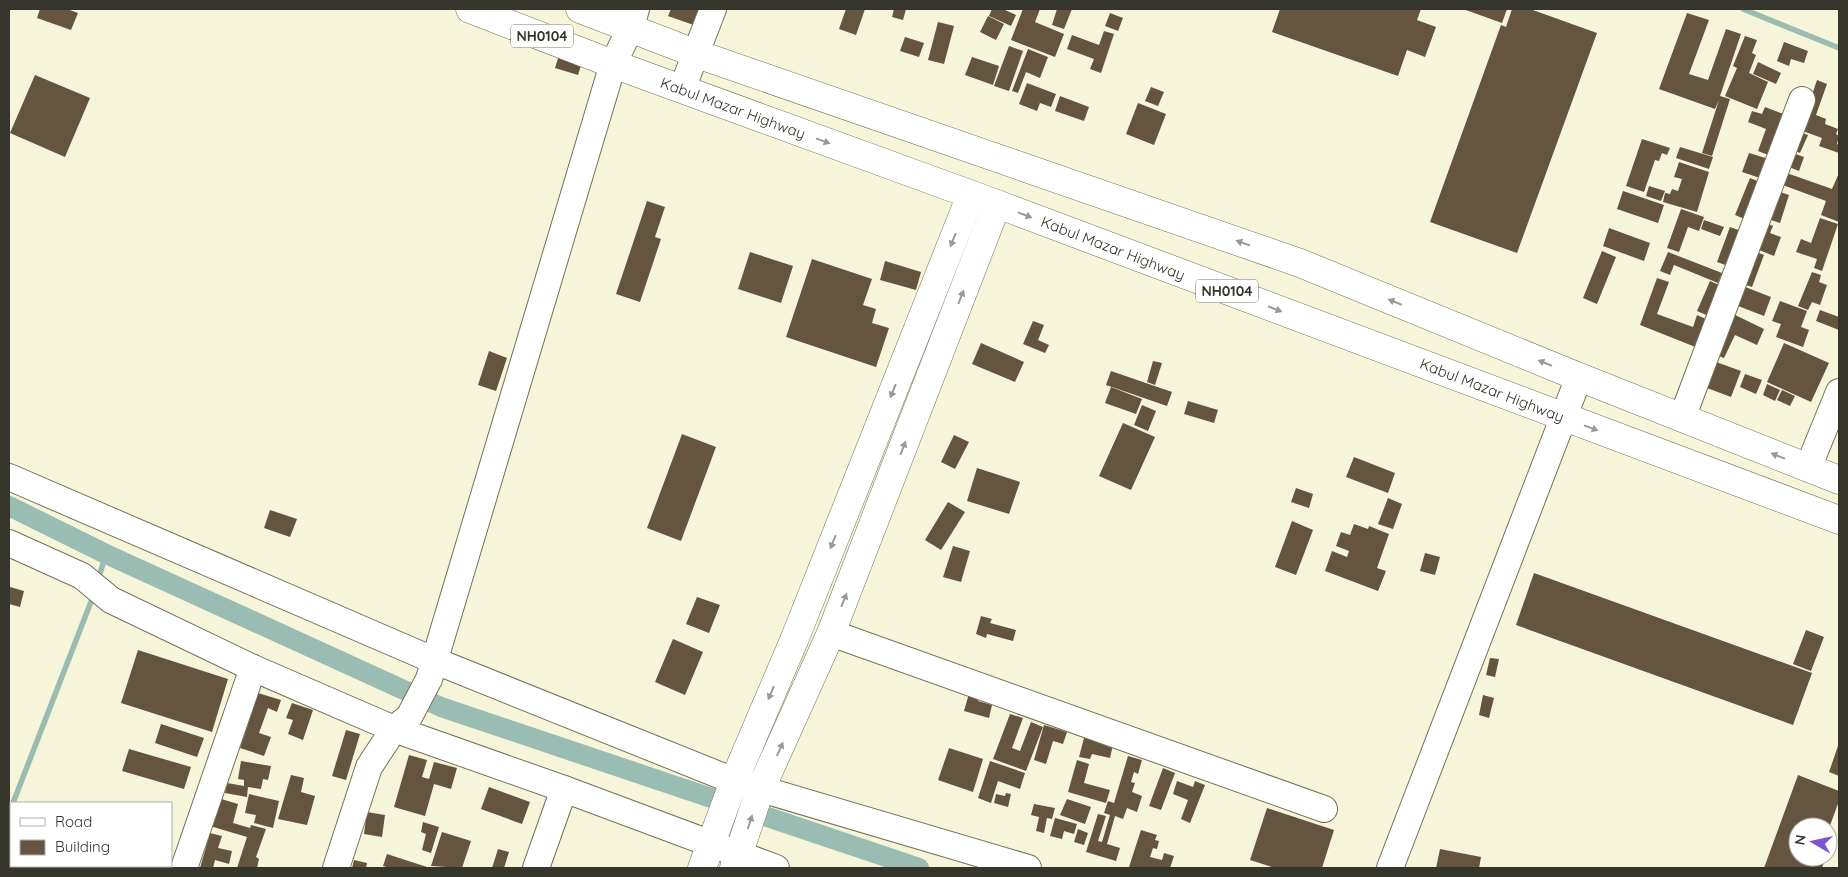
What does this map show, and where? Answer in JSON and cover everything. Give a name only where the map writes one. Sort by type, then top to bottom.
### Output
[{"type":"main road","name":"Kabul Mazar Highway","points":[[470,9],[613,64],[997,204],[1839,520]]},
{"type":"main road","name":"NH0104","points":[[580,9],[633,18],[696,54],[1300,263],[1579,377],[1839,480]]},
{"type":"main road","points":[[708,852],[733,784],[795,638],[971,195]]},
{"type":"main road","points":[[738,858],[760,792],[831,633],[997,204]]},
{"type":"street","points":[[682,89],[713,9]]},
{"type":"street","points":[[336,868],[368,767],[401,723],[431,670],[613,64],[633,18]]},
{"type":"street","points":[[1682,418],[1802,100]]},
{"type":"street","points":[[1390,868],[1579,377]]},
{"type":"street","points":[[1808,468],[1839,392]]},
{"type":"street","points":[[9,477],[431,670],[733,784],[1028,868]]},
{"type":"street","points":[[9,542],[82,576],[111,600],[252,668],[401,723],[564,789],[708,852],[776,868]]},
{"type":"street","points":[[831,633],[1324,809]]},
{"type":"street","points":[[184,868],[252,668]]},
{"type":"street","points":[[536,868],[564,789]]},
{"type":"building","points":[[40,9],[67,9],[78,13],[71,30],[37,18]]},
{"type":"building","points":[[671,9],[708,9],[702,28],[668,16]]},
{"type":"building","points":[[846,9],[865,9],[856,35],[839,29]]},
{"type":"building","points":[[894,9],[906,9],[903,20],[892,17]]},
{"type":"building","points":[[992,9],[1003,9],[1016,15],[1011,26],[989,16]]},
{"type":"building","points":[[1023,9],[1040,9],[1035,22],[1064,34],[1055,57],[1011,40]]},
{"type":"building","points":[[1057,9],[1072,9],[1064,29],[1052,25]]},
{"type":"building","points":[[1280,9],[1421,9],[1417,20],[1436,27],[1425,57],[1407,50],[1398,76],[1272,32]]},
{"type":"building","points":[[1463,9],[1507,9],[1502,23]]},
{"type":"building","points":[[1512,9],[1530,9],[1597,33],[1517,253],[1430,222],[1501,25],[1506,27]]},
{"type":"building","points":[[1110,13],[1123,18],[1118,31],[1105,26]]},
{"type":"building","points":[[1687,13],[1709,20],[1689,74],[1708,80],[1726,29],[1741,34],[1720,96],[1730,99],[1712,156],[1702,153],[1719,100],[1715,109],[1659,89]]},
{"type":"building","points":[[988,16],[1004,24],[996,40],[980,32]]},
{"type":"building","points":[[938,22],[954,26],[944,64],[928,60]]},
{"type":"building","points":[[1104,31],[1114,34],[1101,73],[1090,69],[1094,59],[1067,49],[1072,35],[1099,45]]},
{"type":"building","points":[[1745,36],[1757,40],[1752,53],[1756,55],[1749,73],[1768,82],[1757,109],[1725,96],[1737,68],[1733,66]]},
{"type":"building","points":[[905,37],[924,43],[919,57],[900,51]]},
{"type":"building","points":[[1784,42],[1808,51],[1804,63],[1791,59],[1789,66],[1777,61]]},
{"type":"building","points":[[1009,46],[1023,51],[1009,91],[994,86]]},
{"type":"building","points":[[1028,49],[1048,57],[1040,78],[1026,72],[1018,93],[1012,91]]},
{"type":"building","points":[[560,52],[583,59],[578,75],[555,68]]},
{"type":"building","points":[[972,57],[999,66],[993,85],[965,75]]},
{"type":"building","points":[[1758,62],[1781,73],[1776,84],[1753,74]]},
{"type":"building","points":[[35,75],[90,98],[65,157],[10,133]]},
{"type":"building","points":[[1817,80],[1827,84],[1816,115],[1826,119],[1825,124],[1838,129],[1836,134],[1839,136],[1837,144],[1839,145],[1839,153],[1819,146],[1822,138],[1800,130]]},
{"type":"building","points":[[1027,83],[1056,94],[1051,107],[1040,103],[1037,111],[1019,104]]},
{"type":"building","points":[[1151,87],[1164,92],[1158,106],[1145,101]]},
{"type":"building","points":[[1060,96],[1089,107],[1084,121],[1055,111]]},
{"type":"building","points":[[1138,103],[1166,114],[1154,145],[1126,134]]},
{"type":"building","points":[[1765,107],[1786,115],[1771,156],[1758,151],[1766,129],[1748,122],[1752,111],[1762,114]]},
{"type":"building","points":[[1799,132],[1808,135],[1800,153],[1792,149]]},
{"type":"building","points":[[1642,139],[1670,148],[1667,155],[1662,153],[1659,161],[1655,160],[1644,192],[1626,186]]},
{"type":"building","points":[[1680,147],[1713,157],[1709,169],[1676,158]]},
{"type":"building","points":[[1790,152],[1804,157],[1799,171],[1784,165]]},
{"type":"building","points":[[1749,153],[1769,159],[1763,179],[1742,172]]},
{"type":"building","points":[[1679,162],[1709,172],[1697,212],[1663,202],[1665,193],[1670,194],[1672,189],[1678,191],[1682,179],[1674,177]]},
{"type":"building","points":[[1781,171],[1832,189],[1839,173],[1839,222],[1821,215],[1826,201],[1777,183]]},
{"type":"building","points":[[1750,178],[1762,183],[1747,220],[1735,215]]},
{"type":"building","points":[[1649,186],[1665,191],[1661,201],[1646,196]]},
{"type":"building","points":[[1774,190],[1789,195],[1780,223],[1765,218]]},
{"type":"building","points":[[1623,191],[1664,205],[1658,223],[1617,209]]},
{"type":"building","points":[[647,201],[665,207],[655,237],[661,239],[640,302],[616,294]]},
{"type":"building","points":[[1681,209],[1704,217],[1699,231],[1688,227],[1679,252],[1667,248]]},
{"type":"building","points":[[1820,218],[1838,224],[1822,271],[1814,268],[1817,259],[1796,252],[1801,239],[1811,243]]},
{"type":"building","points":[[1704,220],[1724,227],[1720,236],[1701,229]]},
{"type":"building","points":[[1763,222],[1773,226],[1770,233],[1781,237],[1774,256],[1754,248]]},
{"type":"building","points":[[1730,227],[1744,232],[1731,267],[1717,262]]},
{"type":"building","points":[[1609,228],[1650,243],[1644,261],[1603,246]]},
{"type":"building","points":[[1752,250],[1764,255],[1752,287],[1740,283]]},
{"type":"building","points":[[1602,251],[1616,257],[1597,304],[1583,298]]},
{"type":"building","points":[[750,252],[793,266],[781,303],[738,289]]},
{"type":"building","points":[[1668,252],[1722,273],[1718,283],[1674,265],[1670,275],[1660,271]]},
{"type":"building","points":[[812,259],[872,279],[863,305],[876,309],[872,323],[889,328],[876,367],[786,337]]},
{"type":"building","points":[[885,261],[921,272],[916,290],[880,280]]},
{"type":"building","points":[[1812,272],[1821,275],[1819,282],[1827,285],[1820,305],[1812,302],[1808,310],[1798,306]]},
{"type":"building","points":[[1657,278],[1669,282],[1657,314],[1693,327],[1697,315],[1708,320],[1698,348],[1640,325]]},
{"type":"building","points":[[1710,281],[1724,287],[1711,317],[1697,311]]},
{"type":"building","points":[[1740,285],[1771,297],[1764,316],[1733,304]]},
{"type":"building","points":[[1780,301],[1807,311],[1801,327],[1809,330],[1803,347],[1776,337],[1781,324],[1772,321]]},
{"type":"building","points":[[1820,310],[1839,317],[1839,330],[1816,321]]},
{"type":"building","points":[[1729,312],[1764,329],[1757,345],[1735,335],[1724,358],[1711,353]]},
{"type":"building","points":[[1033,321],[1044,325],[1038,340],[1049,345],[1045,353],[1023,344]]},
{"type":"building","points":[[981,343],[1024,362],[1015,382],[972,364]]},
{"type":"building","points":[[1784,343],[1829,363],[1811,402],[1767,382]]},
{"type":"building","points":[[489,351],[507,358],[496,391],[478,385]]},
{"type":"building","points":[[1708,359],[1741,371],[1731,397],[1699,385]]},
{"type":"building","points":[[1153,361],[1162,363],[1155,385],[1147,382]]},
{"type":"building","points":[[1111,371],[1172,392],[1167,406],[1106,385]]},
{"type":"building","points":[[1745,374],[1762,380],[1756,394],[1740,387]]},
{"type":"building","points":[[1767,384],[1780,390],[1775,401],[1763,395]]},
{"type":"building","points":[[1111,387],[1142,399],[1136,414],[1105,403]]},
{"type":"building","points":[[1782,390],[1795,396],[1790,406],[1777,400]]},
{"type":"building","points":[[1188,401],[1218,410],[1214,423],[1184,414]]},
{"type":"building","points":[[1142,405],[1156,411],[1148,431],[1134,425]]},
{"type":"building","points":[[1123,423],[1155,437],[1131,490],[1099,476]]},
{"type":"building","points":[[682,434],[716,447],[681,541],[647,528]]},
{"type":"building","points":[[954,435],[969,442],[955,469],[941,462]]},
{"type":"building","points":[[1354,457],[1395,473],[1388,493],[1346,477]]},
{"type":"building","points":[[977,468],[1020,482],[1009,514],[967,501]]},
{"type":"building","points":[[1296,488],[1313,494],[1309,508],[1291,502]]},
{"type":"building","points":[[1388,498],[1402,504],[1393,529],[1378,524]]},
{"type":"building","points":[[948,502],[965,512],[941,550],[925,540]]},
{"type":"building","points":[[270,510],[297,519],[290,537],[264,528]]},
{"type":"building","points":[[1292,521],[1313,530],[1296,575],[1275,567]]},
{"type":"building","points":[[1354,524],[1368,529],[1369,526],[1389,534],[1377,568],[1386,571],[1378,591],[1325,571],[1332,551],[1347,557],[1349,551],[1336,546],[1341,532],[1350,535]]},
{"type":"building","points":[[953,546],[970,551],[961,582],[943,577]]},
{"type":"building","points":[[1425,553],[1440,557],[1435,575],[1420,571]]},
{"type":"building","points":[[1534,573],[1812,673],[1793,725],[1516,625]]},
{"type":"building","points":[[10,587],[24,591],[20,607],[9,604]]},
{"type":"building","points":[[697,597],[720,605],[709,633],[686,624]]},
{"type":"building","points":[[981,616],[992,619],[990,623],[1016,630],[1013,641],[987,634],[986,638],[976,634]]},
{"type":"building","points":[[1806,630],[1824,637],[1811,671],[1793,664]]},
{"type":"building","points":[[673,639],[703,652],[685,695],[655,682]]},
{"type":"building","points":[[138,650],[228,679],[212,732],[121,703]]},
{"type":"building","points":[[1490,658],[1499,659],[1495,677],[1486,675]]},
{"type":"building","points":[[970,690],[981,693],[978,701],[992,705],[989,718],[964,711]]},
{"type":"building","points":[[258,693],[281,700],[277,712],[268,708],[259,733],[271,737],[264,756],[240,748]]},
{"type":"building","points":[[1483,695],[1494,698],[1489,718],[1479,715]]},
{"type":"building","points":[[292,703],[313,710],[303,740],[288,734],[293,720],[286,718]]},
{"type":"building","points":[[1010,714],[1023,718],[1012,748],[1020,751],[1031,722],[1043,727],[1026,771],[993,759]]},
{"type":"building","points":[[161,724],[204,738],[197,757],[155,743]]},
{"type":"building","points":[[1044,725],[1067,732],[1063,744],[1053,741],[1046,764],[1034,760]]},
{"type":"building","points":[[346,730],[360,734],[346,780],[332,776]]},
{"type":"building","points":[[1084,738],[1113,745],[1110,758],[1092,754],[1090,759],[1079,757]]},
{"type":"building","points":[[1839,743],[1839,776],[1829,772]]},
{"type":"building","points":[[949,748],[983,759],[973,792],[938,780]]},
{"type":"building","points":[[129,749],[191,767],[184,789],[122,771]]},
{"type":"building","points":[[409,755],[427,760],[422,777],[429,779],[434,762],[457,768],[451,789],[434,784],[425,816],[394,807]]},
{"type":"building","points":[[1128,756],[1142,760],[1138,774],[1134,772],[1131,782],[1135,783],[1132,792],[1142,796],[1137,812],[1127,808],[1123,819],[1115,816],[1107,844],[1120,848],[1116,861],[1086,852],[1098,814],[1106,816],[1098,841],[1102,842],[1110,815],[1104,813],[1108,801],[1114,803]]},
{"type":"building","points":[[1077,760],[1089,764],[1084,783],[1110,790],[1106,803],[1068,792]]},
{"type":"building","points":[[241,761],[271,766],[268,780],[263,779],[261,789],[248,787],[247,797],[225,793],[227,783],[244,786],[244,780],[238,779]]},
{"type":"building","points":[[990,761],[1025,773],[1020,789],[998,781],[991,803],[978,798]]},
{"type":"building","points":[[1163,768],[1175,773],[1161,810],[1149,806]]},
{"type":"building","points":[[291,775],[304,778],[301,792],[315,796],[307,825],[278,819]]},
{"type":"building","points":[[1798,775],[1839,791],[1839,801],[1833,817],[1788,817],[1788,867],[1822,868],[1764,868]]},
{"type":"building","points":[[1177,781],[1193,787],[1195,781],[1205,785],[1190,823],[1181,819],[1188,800],[1173,794]]},
{"type":"building","points":[[489,787],[530,802],[522,824],[481,809]]},
{"type":"building","points":[[1006,793],[1011,794],[1008,807],[994,803],[996,794],[1005,796]]},
{"type":"building","points":[[249,794],[279,801],[273,828],[254,823],[256,815],[245,813]]},
{"type":"building","points":[[218,798],[238,804],[233,823],[250,828],[251,825],[266,829],[256,857],[259,859],[257,868],[237,868],[247,837],[210,826]]},
{"type":"building","points":[[1067,799],[1091,807],[1085,824],[1060,815]]},
{"type":"building","points":[[1034,804],[1055,808],[1052,819],[1047,818],[1044,833],[1036,831],[1039,817],[1031,815]]},
{"type":"building","points":[[1267,808],[1334,830],[1322,868],[1275,868],[1250,860]]},
{"type":"building","points":[[367,812],[385,815],[382,837],[364,834]]},
{"type":"building","points":[[1055,818],[1077,824],[1074,834],[1064,831],[1062,839],[1050,836]]},
{"type":"building","points":[[423,822],[439,827],[431,853],[422,850],[426,834],[421,832]]},
{"type":"building","points":[[1078,829],[1088,833],[1084,845],[1074,842]]},
{"type":"building","points":[[1141,830],[1157,835],[1155,840],[1159,841],[1157,849],[1153,848],[1150,857],[1162,860],[1164,853],[1174,856],[1170,868],[1129,867]]},
{"type":"building","points":[[442,832],[471,841],[462,868],[431,866]]},
{"type":"building","points":[[210,833],[222,836],[218,848],[232,851],[229,864],[215,860],[213,868],[200,868]]},
{"type":"building","points":[[498,849],[509,852],[504,868],[492,868]]},
{"type":"building","points":[[1440,849],[1481,857],[1479,868],[1436,868]]},
{"type":"building","points":[[387,854],[430,868],[390,868],[383,866]]},
{"type":"building","points":[[354,860],[367,863],[366,868],[352,868]]},
{"type":"waterway","points":[[1743,9],[1839,48]]},
{"type":"waterway","points":[[9,506],[106,554],[441,707],[919,868]]},
{"type":"waterway","points":[[98,580],[106,554]]},
{"type":"waterway","points":[[13,802],[94,594]]}]
